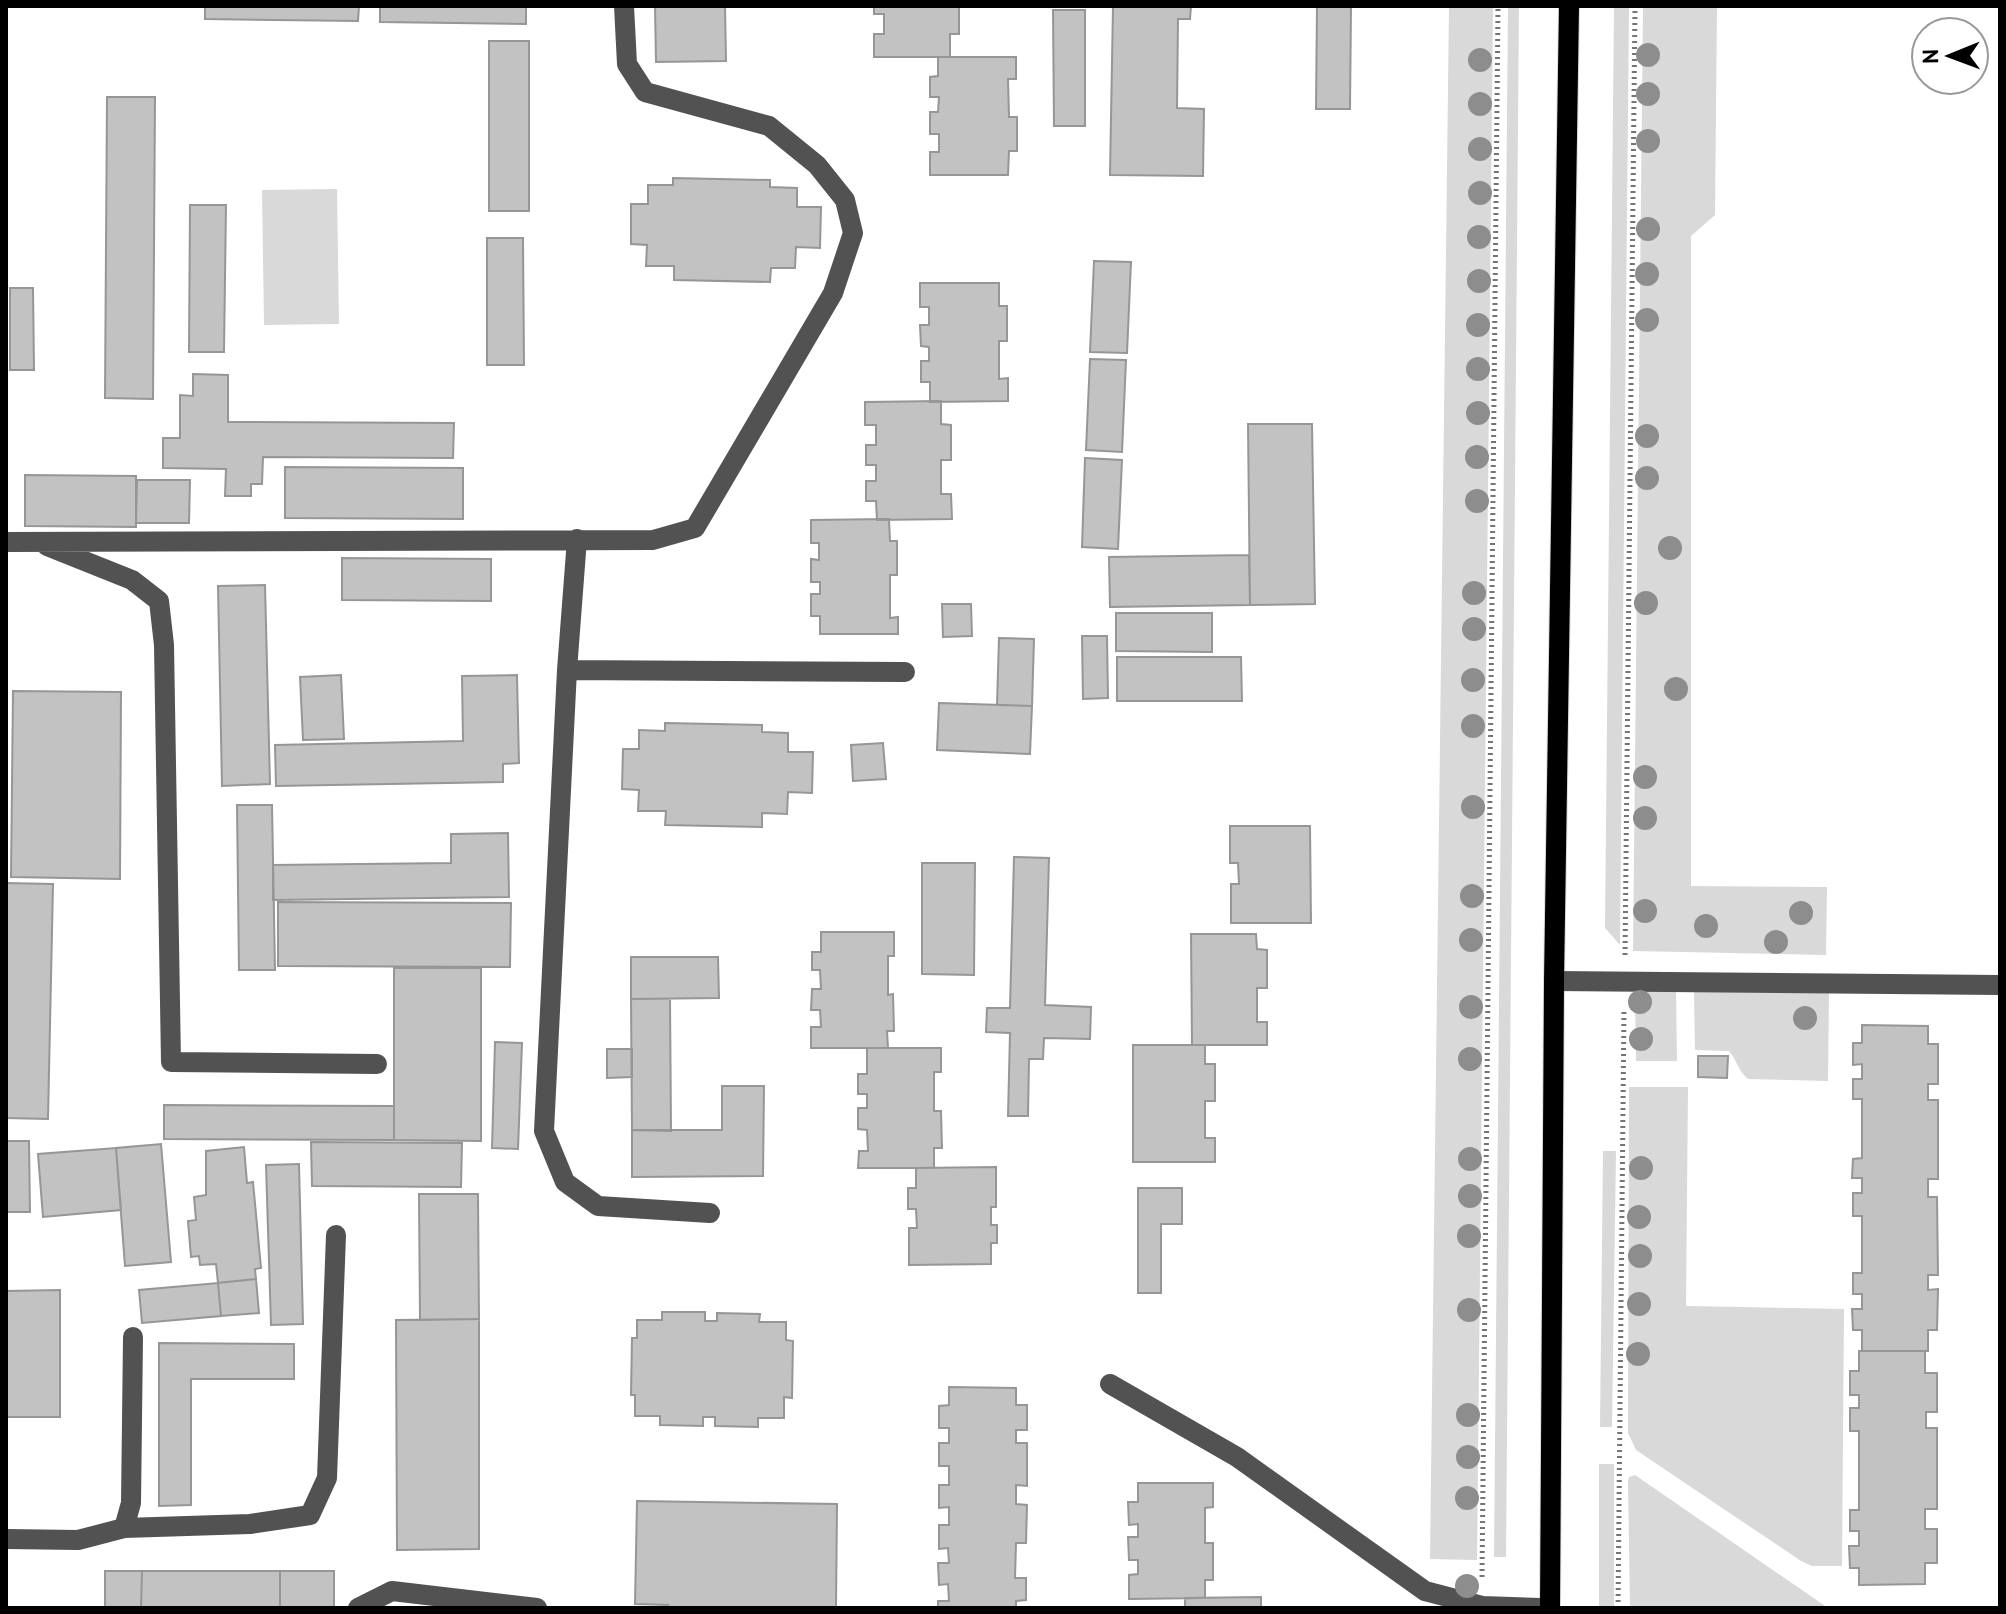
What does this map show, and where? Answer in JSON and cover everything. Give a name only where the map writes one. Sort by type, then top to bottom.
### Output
[{"type":"main road","points":[[1550,1608],[1554,981],[1569,6]]},
{"type":"street","points":[[6,542],[653,540],[695,528],[833,293],[853,233],[845,200],[817,165],[769,126],[645,92],[627,64],[624,6]]},
{"type":"street","points":[[577,539],[567,670],[544,1131],[565,1182],[598,1206],[710,1213]]},
{"type":"street","points":[[35,542],[132,580],[159,601],[164,645],[171,1062],[377,1064]]},
{"type":"street","points":[[567,670],[905,672]]},
{"type":"street","points":[[1554,981],[2000,985]]},
{"type":"street","points":[[6,1539],[78,1540],[124,1528],[250,1524],[310,1515],[327,1478],[336,1235]]},
{"type":"street","points":[[124,1528],[131,1503],[133,1337]]},
{"type":"street","points":[[1110,1384],[1237,1457],[1425,1591],[1482,1606],[1541,1608]]},
{"type":"street","points":[[358,1608],[392,1591],[538,1608]]},
{"type":"path","points":[[1482,1606],[1498,6]]},
{"type":"path","points":[[1618,1608],[1635,6]]},
{"type":"shaded area","points":[[1449,6],[1493,6],[1477,1560],[1430,1559]]},
{"type":"shaded area","points":[[1508,6],[1519,6],[1506,1557],[1494,1557]]},
{"type":"shaded area","points":[[1614,6],[1629,6],[1620,945],[1605,928]]},
{"type":"shaded area","points":[[1643,6],[1717,6],[1715,215],[1691,236],[1691,886],[1827,887],[1826,955],[1633,951]]},
{"type":"shaded area","points":[[337,189],[339,324],[264,325],[262,190]]},
{"type":"shaded area","points":[[1676,989],[1677,1061],[1636,1061],[1635,990]]},
{"type":"shaded area","points":[[1694,991],[1829,992],[1828,1081],[1748,1079],[1729,1051],[1695,1050]]},
{"type":"shaded area","points":[[1629,1087],[1688,1087],[1686,1306],[1844,1309],[1842,1566],[1812,1566],[1801,1561],[1636,1450],[1628,1433]]},
{"type":"shaded area","points":[[1603,1151],[1616,1151],[1612,1427],[1600,1427]]},
{"type":"shaded area","points":[[1599,1464],[1614,1464],[1614,1608],[1599,1608]]},
{"type":"shaded area","points":[[1635,1475],[1828,1608],[1630,1608],[1628,1481]]},
{"type":"building","points":[[205,6],[359,6],[358,21],[205,19]]},
{"type":"building","points":[[380,6],[526,6],[526,24],[380,22]]},
{"type":"building","points":[[655,6],[725,6],[726,61],[656,62]]},
{"type":"building","points":[[874,6],[959,6],[959,34],[950,34],[950,57],[874,57],[874,34],[884,34],[884,14],[874,14]]},
{"type":"building","points":[[1113,6],[1191,6],[1190,19],[1178,19],[1177,108],[1204,109],[1203,176],[1110,175]]},
{"type":"building","points":[[1317,6],[1351,6],[1350,109],[1316,109]]},
{"type":"building","points":[[1053,10],[1085,10],[1085,126],[1054,126]]},
{"type":"building","points":[[489,41],[529,41],[529,211],[489,211]]},
{"type":"building","points":[[938,57],[1016,57],[1016,79],[1008,79],[1009,117],[1017,117],[1017,151],[1009,151],[1008,175],[930,175],[930,152],[939,152],[939,134],[930,134],[930,112],[938,112],[939,97],[930,97],[930,77],[938,76]]},
{"type":"building","points":[[107,97],[155,97],[153,399],[105,398]]},
{"type":"building","points":[[673,178],[770,180],[770,187],[797,188],[797,207],[821,207],[820,248],[796,247],[795,268],[771,268],[770,282],[674,280],[674,266],[646,266],[647,245],[631,244],[631,204],[648,204],[648,185],[673,185]]},
{"type":"building","points":[[190,205],[226,205],[224,352],[189,352]]},
{"type":"building","points":[[487,238],[523,238],[524,365],[487,365]]},
{"type":"building","points":[[1094,261],[1131,262],[1127,353],[1090,352]]},
{"type":"building","points":[[920,283],[999,283],[999,306],[1007,306],[1007,341],[999,341],[999,379],[1008,378],[1008,401],[930,402],[930,382],[921,382],[921,361],[929,361],[929,347],[921,346],[920,325],[929,325],[929,307],[920,307]]},
{"type":"building","points":[[10,288],[33,288],[34,370],[10,370]]},
{"type":"building","points":[[1090,359],[1126,360],[1122,452],[1086,450]]},
{"type":"building","points":[[193,374],[228,375],[228,422],[454,423],[453,458],[263,457],[262,484],[251,484],[251,496],[225,496],[226,469],[163,468],[163,438],[180,438],[180,395],[193,396]]},
{"type":"building","points":[[941,401],[941,424],[951,425],[951,460],[941,460],[941,494],[951,494],[952,519],[877,520],[876,501],[866,501],[866,481],[876,481],[876,465],[866,465],[866,445],[876,445],[876,425],[865,425],[865,402]]},
{"type":"building","points":[[1248,424],[1312,424],[1315,604],[1250,605]]},
{"type":"building","points":[[1085,458],[1122,460],[1118,549],[1082,547]]},
{"type":"building","points":[[285,467],[463,468],[463,519],[285,518]]},
{"type":"building","points":[[25,475],[136,476],[136,527],[25,526]]},
{"type":"building","points":[[137,480],[190,480],[189,523],[136,523]]},
{"type":"building","points":[[889,519],[890,541],[897,541],[897,575],[890,575],[890,618],[898,617],[898,634],[820,634],[820,616],[811,616],[811,594],[820,594],[820,582],[811,582],[811,559],[819,560],[819,543],[811,543],[811,520]]},
{"type":"building","points":[[1249,555],[1250,605],[1110,607],[1109,557]]},
{"type":"building","points":[[342,558],[491,559],[491,601],[342,600]]},
{"type":"building","points":[[265,585],[270,784],[222,786],[218,586]]},
{"type":"building","points":[[942,604],[971,604],[972,636],[943,637]]},
{"type":"building","points":[[1116,613],[1212,613],[1212,652],[1116,651]]},
{"type":"building","points":[[1082,636],[1107,636],[1108,698],[1083,699]]},
{"type":"building","points":[[999,638],[1034,639],[1032,706],[997,705]]},
{"type":"building","points":[[1117,657],[1241,657],[1242,701],[1117,701]]},
{"type":"building","points":[[341,675],[344,739],[303,740],[300,677]]},
{"type":"building","points":[[517,675],[519,763],[503,764],[503,782],[276,786],[275,745],[463,741],[462,676]]},
{"type":"building","points":[[13,691],[121,692],[120,879],[11,877]]},
{"type":"building","points":[[939,703],[1032,706],[1030,754],[937,750]]},
{"type":"building","points":[[665,723],[762,725],[762,732],[788,733],[788,752],[813,752],[812,793],[788,792],[787,814],[762,813],[762,827],[665,825],[666,811],[638,811],[639,790],[622,789],[623,749],[639,749],[639,730],[665,731]]},
{"type":"building","points":[[883,743],[886,779],[853,781],[851,745]]},
{"type":"building","points":[[237,805],[272,805],[275,970],[239,970]]},
{"type":"building","points":[[1230,826],[1310,826],[1311,923],[1231,923],[1231,884],[1239,884],[1238,863],[1230,863]]},
{"type":"building","points":[[508,833],[509,897],[273,900],[273,865],[451,863],[451,834]]},
{"type":"building","points":[[1014,857],[1049,858],[1045,1005],[1091,1007],[1090,1039],[1044,1038],[1043,1059],[1029,1059],[1028,1116],[1008,1116],[1010,1033],[986,1032],[987,1008],[1010,1008]]},
{"type":"building","points":[[922,863],[975,863],[974,975],[922,974]]},
{"type":"building","points":[[6,883],[53,884],[48,1119],[6,1118]]},
{"type":"building","points":[[278,902],[511,903],[510,967],[278,966]]},
{"type":"building","points":[[821,932],[894,932],[894,956],[888,956],[888,995],[893,994],[894,1031],[887,1031],[888,1048],[811,1048],[811,1027],[821,1027],[820,1010],[811,1010],[812,989],[821,989],[820,970],[812,970],[812,952],[821,952]]},
{"type":"building","points":[[1191,934],[1256,934],[1257,949],[1267,950],[1267,988],[1257,988],[1257,1022],[1267,1022],[1267,1045],[1192,1045]]},
{"type":"building","points":[[631,957],[718,957],[719,998],[631,999]]},
{"type":"building","points":[[394,968],[481,968],[481,1141],[394,1140]]},
{"type":"building","points":[[631,999],[670,999],[671,1131],[632,1130]]},
{"type":"building","points":[[1862,1025],[1928,1026],[1928,1044],[1938,1044],[1938,1084],[1928,1084],[1928,1100],[1938,1100],[1938,1179],[1928,1179],[1928,1197],[1937,1197],[1938,1275],[1928,1275],[1928,1290],[1938,1289],[1937,1330],[1928,1330],[1928,1351],[1862,1351],[1862,1330],[1853,1330],[1852,1309],[1862,1309],[1862,1294],[1853,1294],[1853,1273],[1862,1273],[1862,1216],[1853,1216],[1853,1193],[1862,1193],[1862,1178],[1852,1178],[1853,1159],[1862,1158],[1862,1099],[1853,1099],[1853,1079],[1862,1079],[1862,1064],[1853,1065],[1853,1043],[1862,1043]]},
{"type":"building","points":[[495,1042],[522,1043],[518,1149],[492,1148]]},
{"type":"building","points":[[1133,1045],[1205,1045],[1205,1064],[1215,1064],[1215,1101],[1205,1101],[1205,1138],[1215,1138],[1215,1162],[1133,1162]]},
{"type":"building","points":[[867,1048],[941,1048],[941,1072],[934,1072],[934,1111],[941,1111],[942,1148],[934,1148],[934,1168],[858,1168],[859,1151],[868,1151],[867,1130],[858,1129],[858,1108],[867,1108],[867,1094],[858,1094],[858,1074],[867,1074]]},
{"type":"building","points":[[607,1049],[632,1049],[632,1077],[607,1078]]},
{"type":"building","points":[[1698,1056],[1728,1056],[1727,1078],[1698,1077]]},
{"type":"building","points":[[722,1086],[764,1086],[763,1176],[632,1177],[632,1130],[722,1130]]},
{"type":"building","points":[[164,1105],[394,1106],[394,1140],[164,1139]]},
{"type":"building","points":[[6,1141],[29,1141],[30,1212],[6,1212]]},
{"type":"building","points":[[311,1142],[462,1143],[461,1187],[312,1186]]},
{"type":"building","points":[[161,1144],[171,1262],[125,1266],[116,1148]]},
{"type":"building","points":[[244,1147],[247,1183],[253,1182],[261,1268],[255,1269],[256,1279],[218,1283],[216,1264],[200,1265],[199,1256],[191,1257],[188,1221],[196,1220],[194,1197],[206,1195],[206,1151]]},
{"type":"building","points":[[116,1148],[121,1210],[43,1217],[38,1154]]},
{"type":"building","points":[[299,1164],[303,1324],[271,1325],[266,1165]]},
{"type":"building","points":[[996,1167],[996,1207],[991,1207],[991,1225],[997,1225],[997,1243],[991,1243],[991,1264],[909,1265],[909,1228],[917,1228],[916,1209],[908,1209],[908,1188],[916,1188],[916,1168]]},
{"type":"building","points":[[1138,1188],[1182,1188],[1182,1224],[1161,1224],[1161,1293],[1138,1293]]},
{"type":"building","points":[[419,1194],[478,1194],[479,1319],[420,1320]]},
{"type":"building","points":[[256,1279],[259,1313],[221,1316],[218,1283]]},
{"type":"building","points":[[218,1283],[221,1316],[142,1323],[139,1290]]},
{"type":"building","points":[[60,1290],[60,1417],[6,1417],[6,1291]]},
{"type":"building","points":[[662,1312],[705,1312],[705,1321],[717,1321],[717,1313],[760,1314],[759,1322],[786,1322],[786,1340],[793,1341],[792,1398],[784,1397],[784,1418],[758,1418],[758,1427],[715,1426],[715,1417],[703,1417],[703,1426],[660,1425],[660,1416],[635,1416],[635,1395],[631,1395],[632,1338],[637,1338],[637,1320],[662,1320]]},
{"type":"building","points":[[479,1319],[479,1549],[397,1550],[396,1320]]},
{"type":"building","points":[[159,1343],[294,1344],[294,1379],[191,1379],[191,1505],[159,1506]]},
{"type":"building","points":[[1859,1351],[1925,1351],[1925,1373],[1937,1373],[1937,1412],[1926,1412],[1926,1428],[1937,1428],[1937,1509],[1925,1509],[1925,1529],[1937,1529],[1937,1563],[1925,1563],[1925,1584],[1859,1585],[1859,1568],[1850,1568],[1849,1546],[1859,1546],[1859,1531],[1850,1531],[1850,1510],[1859,1510],[1859,1431],[1850,1431],[1850,1408],[1859,1408],[1859,1395],[1850,1395],[1850,1371],[1859,1371]]},
{"type":"building","points":[[949,1387],[1016,1388],[1016,1405],[1027,1405],[1027,1430],[1016,1430],[1016,1443],[1027,1443],[1027,1486],[1016,1485],[1016,1504],[1027,1505],[1026,1543],[1016,1543],[1015,1578],[1026,1578],[1026,1600],[1016,1601],[1016,1608],[938,1608],[938,1601],[949,1601],[948,1584],[939,1585],[938,1563],[949,1563],[948,1548],[939,1549],[939,1525],[949,1525],[949,1507],[939,1508],[939,1485],[949,1485],[949,1466],[939,1466],[939,1443],[949,1443],[949,1428],[939,1428],[939,1406],[949,1405]]},
{"type":"building","points":[[1138,1483],[1213,1483],[1213,1507],[1205,1508],[1205,1543],[1213,1543],[1213,1580],[1205,1580],[1205,1598],[1129,1599],[1129,1575],[1138,1574],[1138,1560],[1129,1560],[1128,1537],[1138,1537],[1138,1524],[1129,1525],[1128,1502],[1138,1502]]},
{"type":"building","points":[[637,1501],[837,1504],[836,1608],[668,1608],[668,1605],[635,1604]]},
{"type":"building","points":[[105,1571],[142,1571],[141,1608],[105,1608]]},
{"type":"building","points":[[142,1571],[280,1571],[280,1608],[141,1608]]},
{"type":"building","points":[[280,1571],[334,1571],[334,1608],[280,1608]]},
{"type":"building","points":[[1261,1597],[1261,1608],[1185,1608],[1185,1598]]}]
